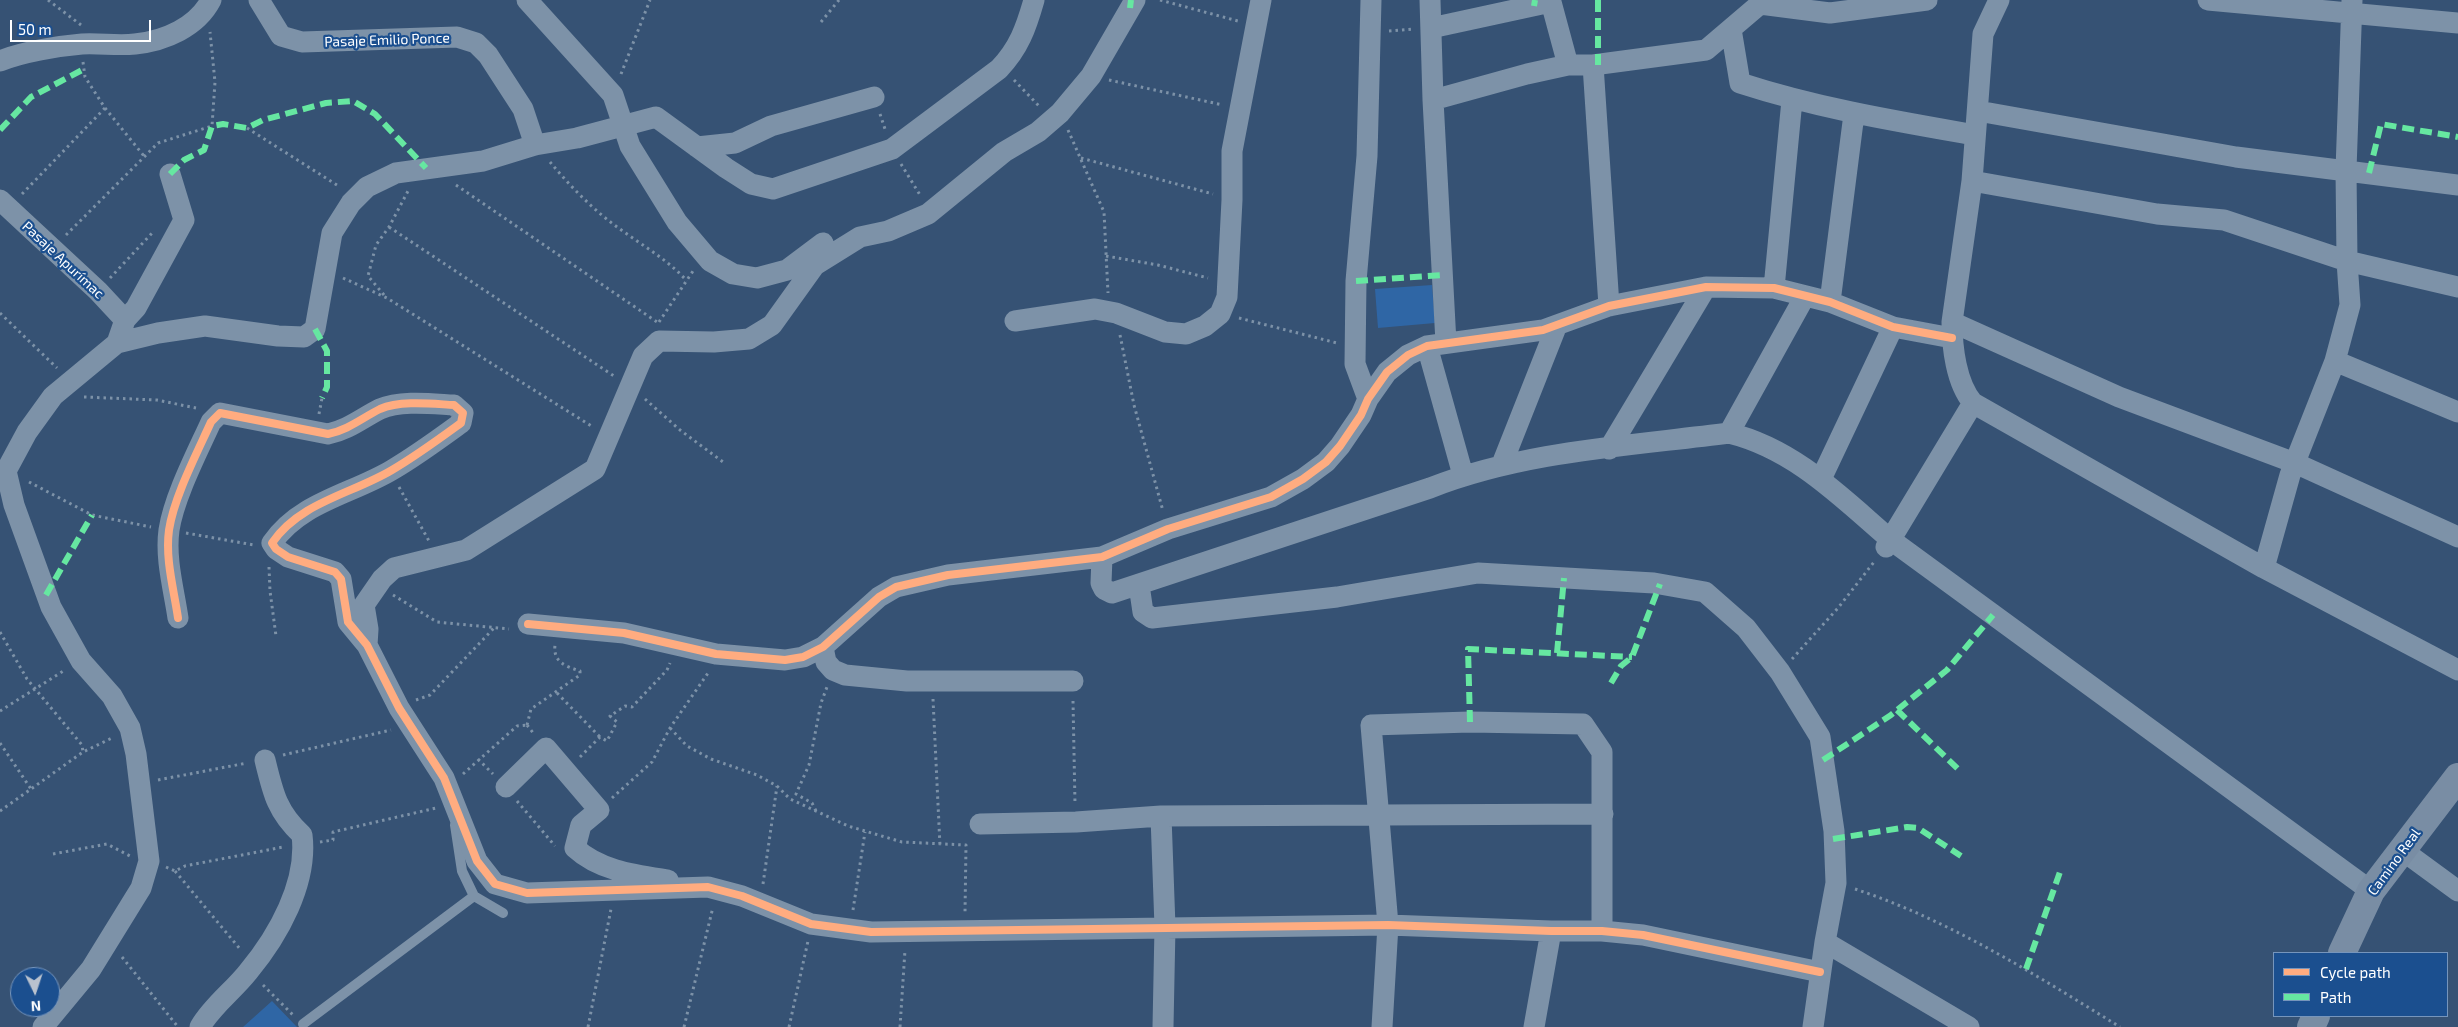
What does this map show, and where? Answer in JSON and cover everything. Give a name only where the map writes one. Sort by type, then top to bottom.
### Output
[{"type":"street","name":"Pasaje Emilio Ponce","points":[[260,0],[281,36],[302,42],[457,37],[476,43],[488,55],[523,109],[535,144]]},
{"type":"street","points":[[527,0],[613,95],[630,146],[676,222],[710,261],[733,274],[757,278],[787,270],[820,244],[888,231],[928,214],[1004,152],[1038,132],[1062,112],[1092,76],[1135,0]]},
{"type":"street","points":[[43,1027],[92,969],[141,888],[149,861],[140,784],[130,728],[112,696],[81,661],[51,607],[14,505],[5,462],[53,396],[117,343],[158,333],[205,326],[278,336],[304,337],[315,329],[332,233],[356,198],[367,187],[396,173],[484,161],[535,144],[577,138],[656,117],[751,184],[773,189],[892,149],[999,70],[1010,57],[1026,31],[1034,0]]},
{"type":"street","points":[[1015,321],[1086,310],[1113,312],[1166,332],[1186,334],[1205,326],[1220,314],[1227,297],[1228,284],[1232,151],[1261,0]]},
{"type":"street","points":[[1368,399],[1355,364],[1355,347],[1356,281],[1367,156],[1371,0]]},
{"type":"street","points":[[1430,0],[1437,345],[1463,475]]},
{"type":"street","points":[[1433,100],[1568,65],[1593,65],[1706,50],[1731,29],[1752,2],[1830,13],[1927,0]]},
{"type":"street","points":[[1999,0],[1983,34],[1972,181],[1952,330],[1964,392],[1973,403],[2264,568],[2458,670]]},
{"type":"street","points":[[2208,0],[2352,6],[2458,23]]},
{"type":"street","points":[[1431,28],[1551,2],[1568,65]]},
{"type":"street","points":[[2264,568],[2295,462],[2335,361],[2350,305],[2347,261],[2346,170],[2352,6]]},
{"type":"street","points":[[0,61],[11,56],[82,44],[137,44],[181,31],[207,7]]},
{"type":"street","points":[[1731,29],[1740,83],[1792,100],[1854,114],[1975,135]]},
{"type":"street","points":[[1593,65],[1609,306]]},
{"type":"street","points":[[697,147],[735,143],[771,126],[874,97]]},
{"type":"street","points":[[1774,288],[1792,100]]},
{"type":"street","points":[[1978,111],[2236,157],[2458,185]]},
{"type":"street","points":[[1830,302],[1854,114]]},
{"type":"street","points":[[117,343],[125,320],[136,308],[184,220],[178,206],[170,174]]},
{"type":"street","points":[[1972,181],[2157,214],[2224,220],[2347,261],[2458,287]]},
{"type":"street","name":"Pasaje Apurímac","points":[[4,204],[98,291],[125,320]]},
{"type":"street","points":[[367,645],[368,629],[364,605],[394,568],[466,550],[595,468],[643,356],[659,341],[714,342],[749,339],[772,325],[815,265],[860,236]]},
{"type":"street","points":[[1609,449],[1706,287]]},
{"type":"street","points":[[528,624],[624,633],[680,644],[716,654],[785,660],[803,658],[823,647],[879,597],[896,587],[948,575],[1102,557],[1168,530],[1270,498],[1303,479],[1326,462],[1340,446],[1361,415],[1368,399],[1387,372],[1408,355],[1437,345],[1543,330],[1609,306],[1706,287],[1774,288],[1830,302],[1892,327],[1952,330],[2119,397],[2295,462],[2458,537]]},
{"type":"street","points":[[1729,434],[1805,296]]},
{"type":"street","points":[[1502,464],[1557,325]]},
{"type":"street","points":[[1821,479],[1892,327]]},
{"type":"street","points":[[2335,361],[2458,412]]},
{"type":"street","points":[[1889,544],[1973,403]]},
{"type":"street","points":[[178,618],[168,552],[169,530],[174,510],[210,422],[220,413],[328,434],[342,431],[382,408],[397,405],[454,405],[463,413],[461,423],[390,471],[313,506],[279,533],[272,543],[288,557],[335,572],[341,579],[348,622],[367,645],[399,708],[444,778],[477,862],[495,884],[527,893],[712,888]]},
{"type":"street","points":[[1102,557],[1101,583],[1104,589],[1112,593],[1430,488],[1463,475],[1502,464],[1729,434],[1749,438],[1788,457],[1821,479],[1889,544],[2371,891]]},
{"type":"street","points":[[1139,585],[1144,612],[1152,618],[1337,597],[1478,573],[1654,583],[1705,592],[1746,628],[1780,672],[1820,736],[1834,830],[1836,883],[1820,972],[1813,1027]]},
{"type":"street","points":[[823,647],[826,662],[833,670],[846,675],[907,681],[1073,681]]},
{"type":"street","points":[[1382,1027],[1388,925],[1371,725],[1470,722],[1582,724],[1602,752],[1602,931]]},
{"type":"street","points":[[506,787],[546,748],[599,810],[581,825],[575,848],[584,856],[620,872],[712,888],[762,904],[811,924],[871,932],[1388,925],[1602,931],[1643,935],[1820,972]]},
{"type":"street","points":[[200,1027],[206,1016],[248,973],[286,915],[301,876],[304,850],[302,835],[286,821],[274,794],[265,760]]},
{"type":"street","name":"Camino Real","points":[[2342,952],[2371,891],[2458,777]]},
{"type":"street","points":[[980,824],[1076,822],[1161,816],[1603,814]]},
{"type":"street","points":[[1161,816],[1164,927],[1163,1027]]},
{"type":"street","points":[[2402,850],[2458,891]]},
{"type":"street","points":[[1534,1027],[1551,931]]},
{"type":"street","points":[[1825,942],[1969,1027]]},
{"type":"lane","points":[[453,804],[462,871],[474,896],[503,913]]},
{"type":"lane","points":[[303,1024],[474,896]]},
{"type":"path","points":[[48,0],[90,31],[82,44],[85,77],[105,108],[144,156]]},
{"type":"path","points":[[613,95],[650,0]]},
{"type":"path","points":[[821,22],[839,0]]},
{"type":"path","points":[[1160,0],[1256,25]]},
{"type":"path","points":[[52,250],[158,143],[212,126],[216,82],[207,7]]},
{"type":"path","points":[[1370,32],[1431,28]]},
{"type":"path","points":[[1010,57],[1018,67],[1010,76],[1027,94],[1039,106],[1046,99],[1062,112],[1104,212],[1106,256],[1113,312],[1134,404],[1168,530]]},
{"type":"path","points":[[1092,76],[1240,109]]},
{"type":"path","points":[[4,204],[105,108]]},
{"type":"path","points":[[247,128],[356,198]]},
{"type":"path","points":[[535,144],[565,179],[618,228],[671,264],[686,281]]},
{"type":"path","points":[[1082,158],[1232,200]]},
{"type":"path","points":[[452,183],[658,322],[705,255]]},
{"type":"path","points":[[387,298],[368,276],[376,245],[390,227],[409,189]]},
{"type":"path","points":[[98,291],[178,206]]},
{"type":"path","points":[[390,227],[630,386],[680,430],[723,462]]},
{"type":"path","points":[[1106,256],[1158,265],[1228,284]]},
{"type":"path","points":[[336,275],[387,298],[609,437]]},
{"type":"path","points":[[0,313],[47,357],[70,382]]},
{"type":"path","points":[[1220,314],[1355,347]]},
{"type":"path","points":[[53,396],[158,400],[220,413]]},
{"type":"path","points":[[5,462],[92,515]]},
{"type":"path","points":[[390,471],[437,556]]},
{"type":"path","points":[[1780,672],[1838,608],[1889,544]]},
{"type":"path","points":[[276,636],[270,591],[269,562],[288,557]]},
{"type":"path","points":[[378,586],[437,622],[495,627],[528,633],[528,624]]},
{"type":"path","points":[[399,708],[430,694],[495,627]]},
{"type":"path","points":[[557,627],[554,654],[561,664],[580,671],[580,675],[531,709],[527,725],[516,726],[478,759],[506,787],[554,845],[584,856]]},
{"type":"path","points":[[0,632],[34,688],[82,745],[83,752]]},
{"type":"path","points":[[557,692],[600,737],[607,741],[617,722],[610,716],[625,706],[632,707],[666,670],[680,644]]},
{"type":"path","points":[[599,810],[652,762],[670,728],[708,673],[716,654]]},
{"type":"path","points":[[0,711],[34,688],[81,661]]},
{"type":"path","points":[[816,812],[812,803],[796,794],[809,765],[821,703],[833,670]]},
{"type":"path","points":[[933,681],[940,846]]},
{"type":"path","points":[[1073,681],[1076,822]]},
{"type":"path","points":[[140,784],[265,760],[411,725]]},
{"type":"path","points":[[0,811],[83,752],[130,728]]},
{"type":"path","points":[[670,728],[687,746],[711,759],[757,775],[777,786],[790,798],[848,826],[902,842],[940,846],[966,845],[964,931]]},
{"type":"path","points":[[566,772],[600,737]]},
{"type":"path","points":[[0,743],[31,788]]},
{"type":"path","points":[[762,904],[763,877],[777,786]]},
{"type":"path","points":[[53,854],[106,844],[130,856],[132,848],[149,861],[175,871],[185,866],[284,847],[315,853],[316,843],[333,840],[333,832],[453,804]]},
{"type":"path","points":[[850,929],[865,832]]},
{"type":"path","points":[[1836,883],[1893,902],[2026,969],[2120,1027]]},
{"type":"path","points":[[684,1027],[712,888]]},
{"type":"path","points":[[588,1027],[614,891]]},
{"type":"path","points":[[789,1027],[811,924]]},
{"type":"path","points":[[900,1027],[906,932]]},
{"type":"path","points":[[109,941],[178,1027]]},
{"type":"shaded area","points":[[1432,285],[1435,323],[1378,328],[1375,289]]},
{"type":"shaded area","points":[[272,1001],[297,1027],[243,1027]]},
{"type":"marked path","points":[[1130,8],[1131,0]]},
{"type":"marked path","points":[[1534,6],[1535,0]]},
{"type":"marked path","points":[[1598,0],[1598,65]]},
{"type":"marked path","points":[[0,130],[31,97],[84,69]]},
{"type":"marked path","points":[[170,174],[184,160],[204,150],[212,126],[223,124],[247,128],[263,120],[326,103],[353,101],[375,114],[426,168]]},
{"type":"marked path","points":[[2369,173],[2381,124],[2458,137]]},
{"type":"marked path","points":[[1356,281],[1443,275]]},
{"type":"marked path","points":[[315,329],[327,351],[327,387],[322,398]]},
{"type":"marked path","points":[[46,595],[92,515]]},
{"type":"marked path","points":[[1557,653],[1564,578]]},
{"type":"marked path","points":[[1611,683],[1621,666],[1632,657],[1660,584]]},
{"type":"marked path","points":[[1823,760],[1891,715],[1947,670],[1993,615]]},
{"type":"marked path","points":[[1470,722],[1468,649],[1632,657]]},
{"type":"marked path","points":[[1897,710],[1958,769]]},
{"type":"marked path","points":[[1833,839],[1907,827],[1918,828],[1961,856]]},
{"type":"marked path","points":[[2026,969],[2061,869]]},
{"type":"cycle path","points":[[528,624],[624,633],[716,654],[785,660],[803,657],[823,647],[879,597],[896,587],[948,575],[1102,557],[1168,529],[1271,497],[1303,479],[1326,462],[1340,446],[1361,415],[1368,399],[1387,372],[1408,355],[1427,346],[1543,330],[1609,306],[1706,287],[1774,288],[1830,302],[1893,327],[1952,338]]},
{"type":"cycle path","points":[[178,618],[169,563],[169,530],[187,475],[211,422],[220,413],[328,434],[348,427],[388,406],[417,403],[454,405],[463,413],[461,423],[392,470],[312,508],[284,529],[272,543],[276,549],[288,557],[335,572],[341,579],[348,622],[367,645],[399,708],[444,778],[477,861],[495,884],[527,893],[708,887],[742,896],[811,924],[871,932],[1388,925],[1602,931],[1643,935],[1820,972]]}]
